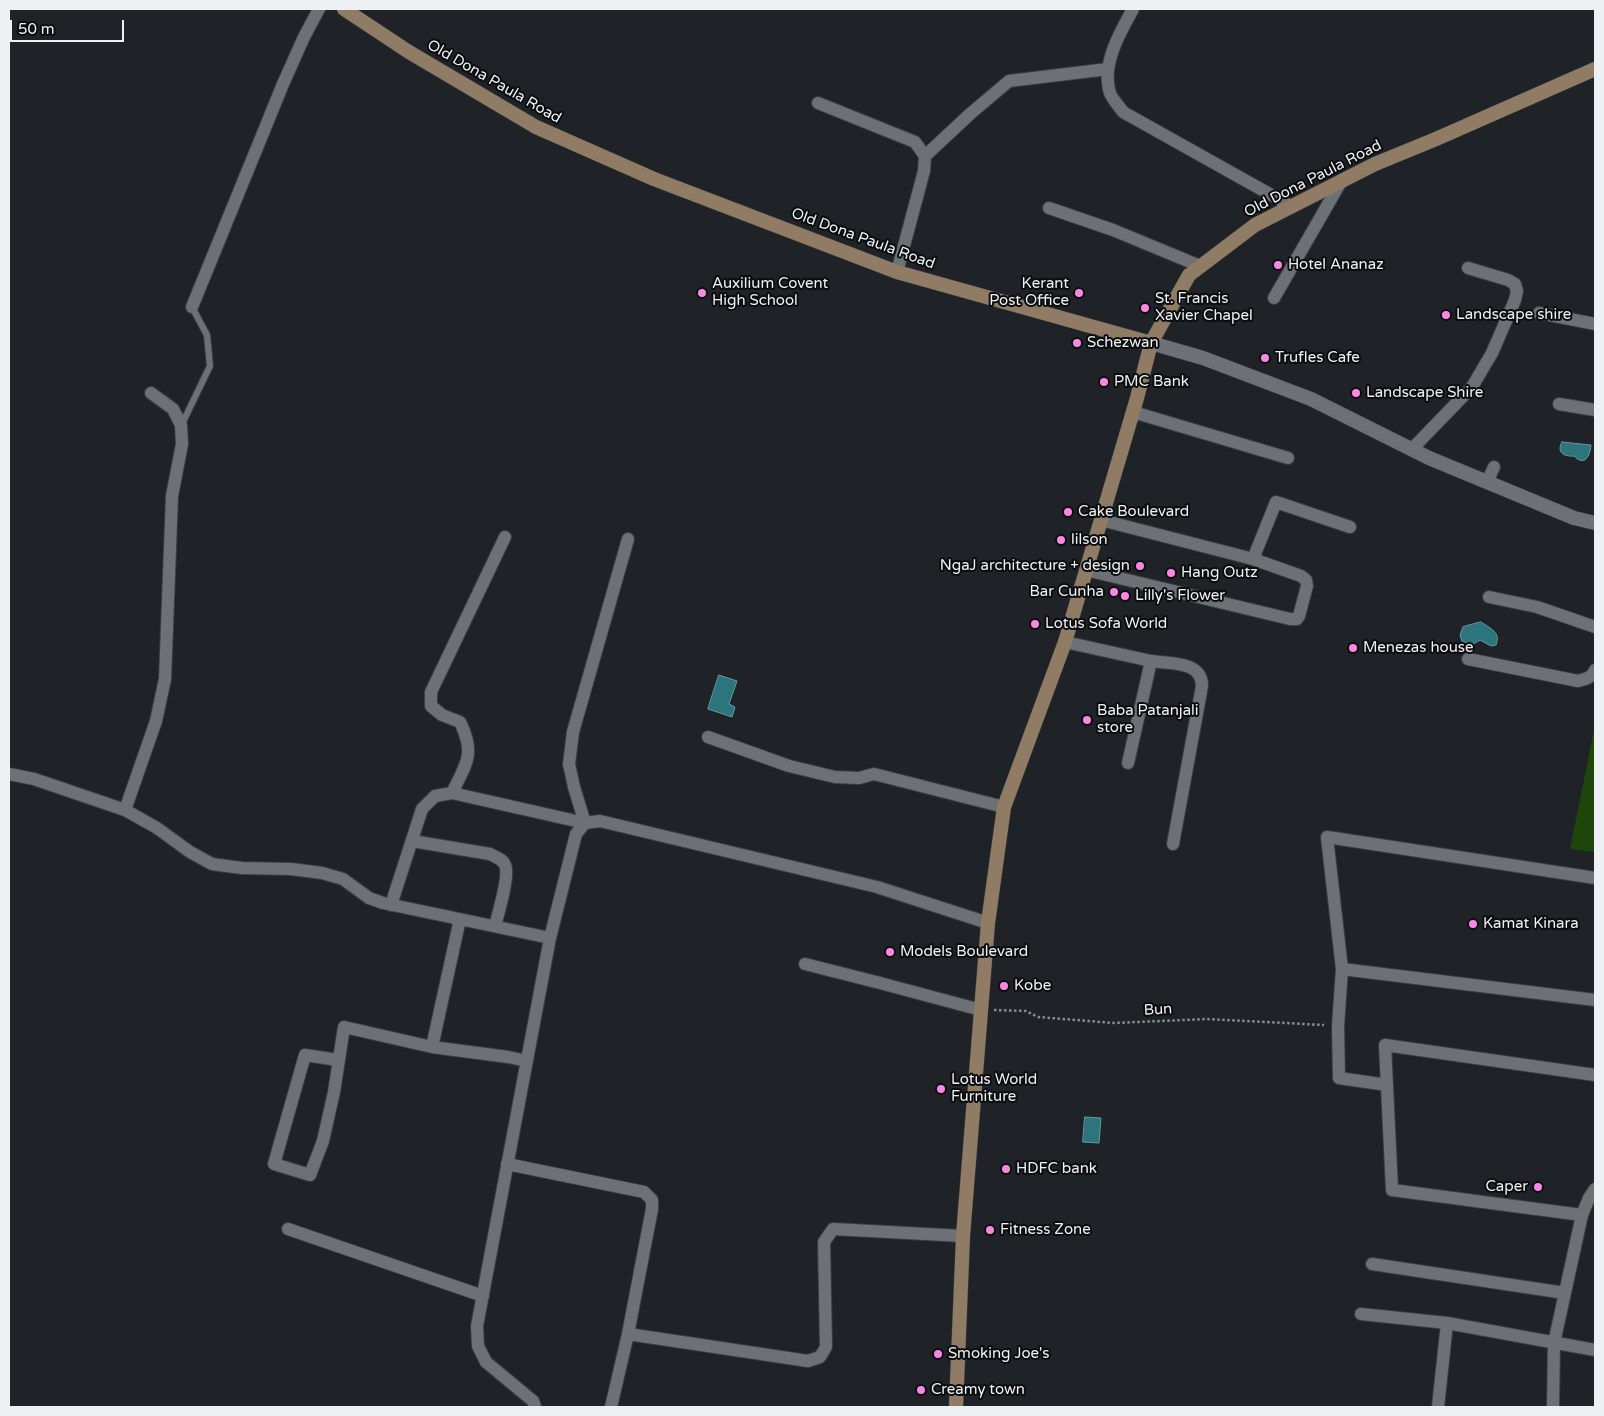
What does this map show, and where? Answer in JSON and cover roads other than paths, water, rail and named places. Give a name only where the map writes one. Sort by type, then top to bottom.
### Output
[{"type":"main road","name":"Old Dona Paula Road","points":[[344,9],[409,52],[536,127],[654,179],[897,272],[1151,343],[1189,275],[1255,224],[1375,164],[1595,69]]},
{"type":"main road","points":[[956,1407],[963,1236],[981,1010],[988,923],[1004,806],[1064,642],[1133,412],[1151,343]]},
{"type":"street","points":[[192,306],[283,84],[319,9]]},
{"type":"street","points":[[1133,9],[1117,38],[1108,69],[1110,93],[1123,112],[1291,206]]},
{"type":"street","points":[[925,156],[1009,81],[1108,69]]},
{"type":"street","points":[[818,103],[915,142],[925,156],[924,171],[897,272]]},
{"type":"street","points":[[1274,298],[1342,180]]},
{"type":"street","points":[[1049,208],[1113,230],[1200,266]]},
{"type":"street","points":[[1412,449],[1472,387],[1492,353],[1515,300],[1517,291],[1515,284],[1508,280],[1468,268]]},
{"type":"street","points":[[1539,313],[1595,324]]},
{"type":"street","points":[[1151,343],[1203,358],[1311,399],[1429,458],[1574,518],[1595,524]]},
{"type":"street","points":[[125,810],[156,721],[165,679],[172,496],[182,444],[181,425],[173,409],[151,393]]},
{"type":"street","points":[[1559,404],[1595,410]]},
{"type":"street","points":[[1133,412],[1288,458]]},
{"type":"street","points":[[1487,482],[1494,467]]},
{"type":"street","points":[[1253,559],[1276,502],[1350,527]]},
{"type":"street","points":[[1086,570],[1290,619],[1296,619],[1300,616],[1307,586],[1306,580],[1300,576],[1253,559],[1101,520]]},
{"type":"street","points":[[452,793],[468,761],[468,738],[460,722],[442,715],[431,706],[432,692],[505,537]]},
{"type":"street","points":[[585,822],[574,787],[570,764],[573,732],[628,539]]},
{"type":"street","points":[[1489,597],[1537,607],[1595,627]]},
{"type":"street","points":[[1064,642],[1192,667],[1199,672],[1202,678],[1202,686],[1173,844]]},
{"type":"street","points":[[1468,659],[1578,681],[1588,678],[1595,670]]},
{"type":"street","points":[[1128,763],[1151,660]]},
{"type":"street","points":[[708,737],[789,766],[835,777],[859,778],[874,774],[1004,806]]},
{"type":"street","points":[[9,774],[34,779],[125,810],[157,828],[190,852],[212,864],[242,868],[322,872],[343,879],[369,898],[391,905],[550,938]]},
{"type":"street","points":[[391,905],[422,809],[435,796],[452,793],[585,822],[600,820],[877,887],[988,923]]},
{"type":"street","points":[[535,1407],[533,1401],[486,1362],[478,1346],[477,1326],[550,938],[576,834],[585,822]]},
{"type":"street","points":[[1387,1085],[1339,1078],[1338,1026],[1342,968],[1327,837],[1595,878]]},
{"type":"street","points":[[412,841],[490,854],[499,858],[505,864],[507,874],[495,926]]},
{"type":"street","points":[[432,1047],[460,919]]},
{"type":"street","points":[[805,964],[880,982],[981,1010]]},
{"type":"street","points":[[1342,968],[1595,1000]]},
{"type":"street","points":[[338,1060],[305,1055],[274,1164],[310,1175],[322,1141],[334,1092],[344,1027],[432,1047],[527,1061]]},
{"type":"street","points":[[1582,1215],[1392,1190],[1385,1045],[1595,1075]]},
{"type":"street","points":[[507,1164],[644,1192],[652,1200],[652,1209],[628,1334],[611,1407]]},
{"type":"street","points":[[1552,1407],[1554,1343],[1582,1215],[1595,1189]]},
{"type":"street","points":[[288,1229],[483,1296]]},
{"type":"street","points":[[628,1334],[808,1361],[820,1357],[826,1347],[824,1242],[834,1229],[963,1236]]},
{"type":"street","points":[[1372,1264],[1565,1293]]},
{"type":"street","points":[[1361,1314],[1447,1323],[1595,1350]]},
{"type":"street","points":[[1438,1407],[1447,1323]]},
{"type":"lane","points":[[181,425],[210,366],[207,335],[192,306]]},
{"type":"water","points":[[1562,442],[1591,445],[1588,456],[1586,459],[1581,460],[1574,456],[1564,455],[1560,449]]},
{"type":"water","points":[[1481,622],[1496,634],[1496,645],[1491,646],[1480,640],[1471,644],[1462,641],[1460,635],[1463,627]]},
{"type":"water","points":[[719,675],[737,681],[729,704],[735,707],[732,717],[708,709]]},
{"type":"water","points":[[1085,1117],[1101,1118],[1099,1143],[1083,1142]]},
{"type":"place","name":"Hotel Ananaz","points":[[1278,265]]},
{"type":"place","name":"Auxilium Covent High School","points":[[702,293]]},
{"type":"place","name":"Kerant Post Office","points":[[1079,293]]},
{"type":"place","name":"St. Francis Xavier Chapel","points":[[1145,308]]},
{"type":"place","name":"Landscape shire","points":[[1446,315]]},
{"type":"place","name":"Schezwan","points":[[1077,343]]},
{"type":"place","name":"Trufles Cafe","points":[[1265,358]]},
{"type":"place","name":"PMC Bank","points":[[1104,382]]},
{"type":"place","name":"Landscape Shire","points":[[1356,393]]},
{"type":"place","name":"Cake Boulevard","points":[[1068,512]]},
{"type":"place","name":"lilson","points":[[1061,540]]},
{"type":"place","name":"NgaJ architecture + design","points":[[1140,566]]},
{"type":"place","name":"Hang Outz","points":[[1171,573]]},
{"type":"place","name":"Bar Cunha","points":[[1114,592]]},
{"type":"place","name":"Lilly's Flower","points":[[1125,596]]},
{"type":"place","name":"Lotus Sofa World","points":[[1035,624]]},
{"type":"place","name":"Menezas house","points":[[1353,648]]},
{"type":"place","name":"Baba Patanjali store","points":[[1087,720]]},
{"type":"place","name":"Kamat Kinara","points":[[1473,924]]},
{"type":"place","name":"Models Boulevard","points":[[890,952]]},
{"type":"place","name":"Kobe","points":[[1004,986]]},
{"type":"place","name":"Lotus World Furniture","points":[[941,1089]]},
{"type":"place","name":"HDFC bank","points":[[1006,1169]]},
{"type":"place","name":"Caper","points":[[1538,1187]]},
{"type":"place","name":"Fitness Zone","points":[[990,1230]]},
{"type":"place","name":"Smoking Joe's","points":[[938,1354]]},
{"type":"place","name":"Creamy town","points":[[921,1390]]}]
